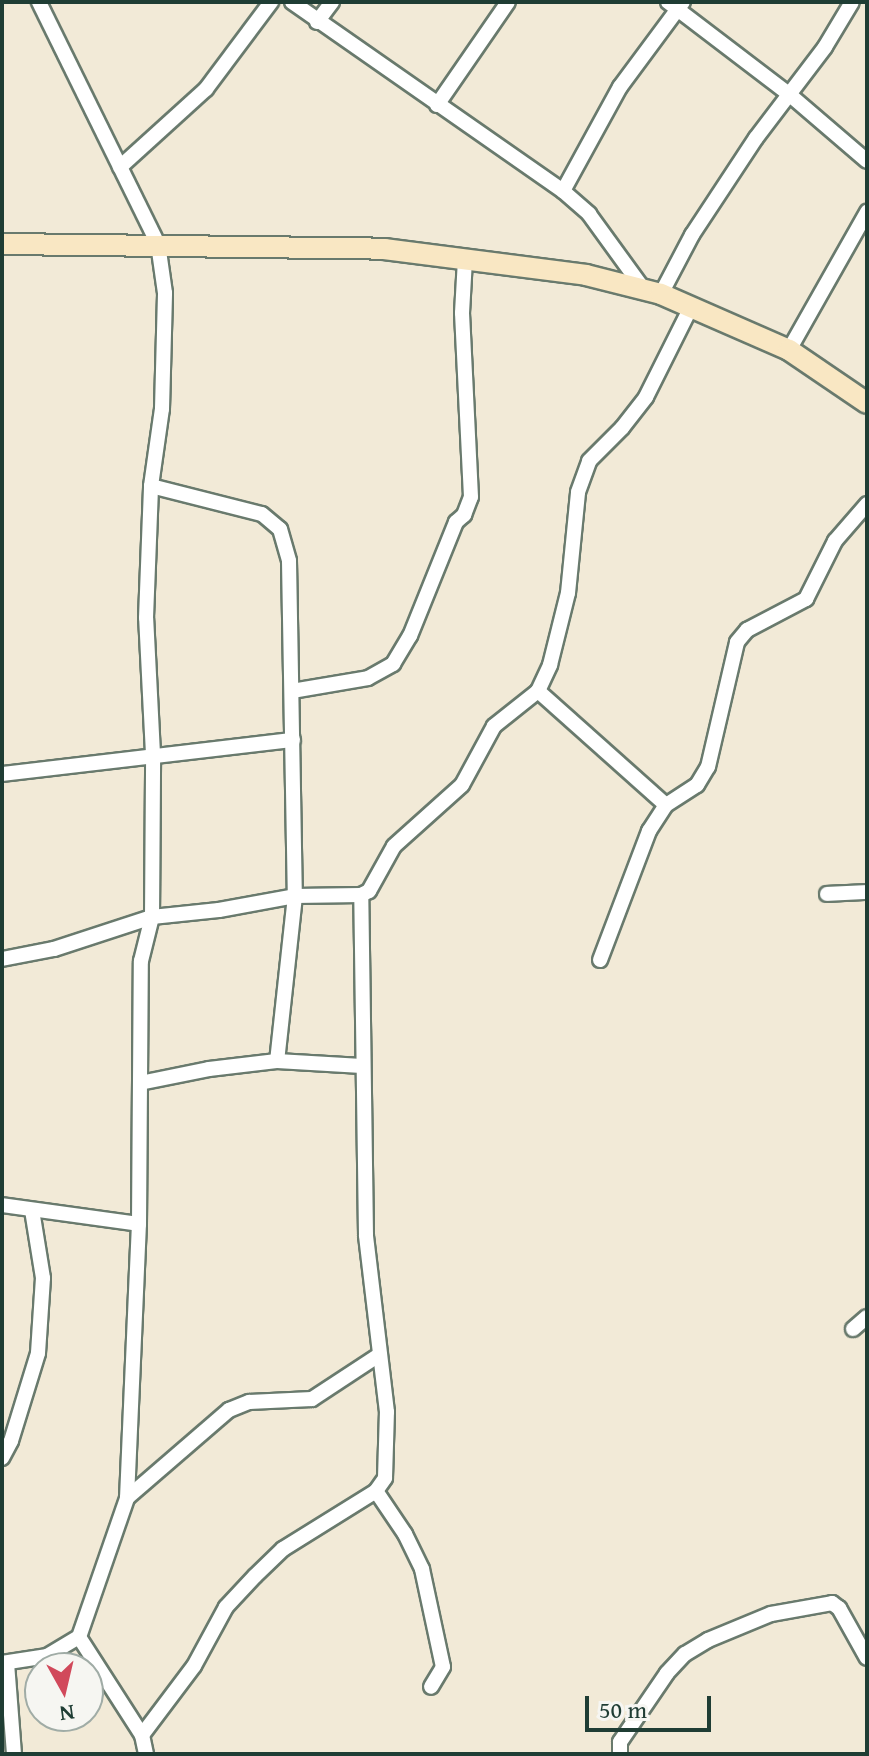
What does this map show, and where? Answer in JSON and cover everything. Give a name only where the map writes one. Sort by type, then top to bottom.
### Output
[{"type":"street","points":[[14,1754],[5,1663],[47,1656],[79,1637],[127,1498],[139,1224],[141,961],[152,917],[153,754],[146,618],[151,486],[162,409],[165,293],[158,244],[39,2]]},
{"type":"street","points":[[120,167],[206,89],[271,2]]},
{"type":"street","points":[[292,2],[563,191],[589,214],[651,290]]},
{"type":"street","points":[[317,22],[332,2]]},
{"type":"street","points":[[437,105],[508,2]]},
{"type":"street","points":[[651,290],[692,235],[756,138],[841,24],[852,2]]},
{"type":"street","points":[[563,191],[620,87],[677,4],[866,156]]},
{"type":"street","points":[[789,350],[867,212]]},
{"type":"street","points":[[2,244],[384,249],[586,275],[651,290],[789,350],[867,403]]},
{"type":"street","points":[[292,691],[368,678],[393,664],[410,636],[456,522],[464,515],[471,497],[462,313],[465,260]]},
{"type":"street","points":[[2,959],[54,949],[152,917],[219,910],[295,896],[361,895],[369,891],[394,846],[462,785],[494,726],[538,691],[550,665],[568,593],[578,492],[589,461],[622,428],[646,397],[691,307]]},
{"type":"street","points":[[151,486],[262,514],[280,529],[289,561],[295,896],[277,1061]]},
{"type":"street","points":[[600,960],[649,831],[666,805],[697,785],[708,767],[737,642],[747,630],[806,599],[835,541],[867,504]]},
{"type":"street","points":[[538,691],[666,805]]},
{"type":"street","points":[[2,774],[293,740]]},
{"type":"street","points":[[827,894],[867,892]]},
{"type":"street","points":[[142,1735],[194,1666],[226,1607],[255,1576],[283,1549],[376,1491],[385,1478],[388,1459],[387,1412],[366,1235],[361,895]]},
{"type":"street","points":[[140,1083],[209,1069],[277,1061],[362,1066]]},
{"type":"street","points":[[2,1205],[139,1224]]},
{"type":"street","points":[[2,1458],[11,1441],[38,1353],[43,1278],[32,1210]]},
{"type":"street","points":[[853,1329],[867,1317]]},
{"type":"street","points":[[127,1498],[229,1410],[249,1402],[312,1399],[379,1355]]},
{"type":"street","points":[[376,1491],[405,1534],[422,1569],[443,1667],[431,1687]]},
{"type":"street","points":[[620,1754],[620,1742],[667,1673],[685,1654],[708,1640],[771,1614],[832,1603],[839,1608],[867,1658]]},
{"type":"street","points":[[79,1637],[142,1735],[146,1754]]}]
